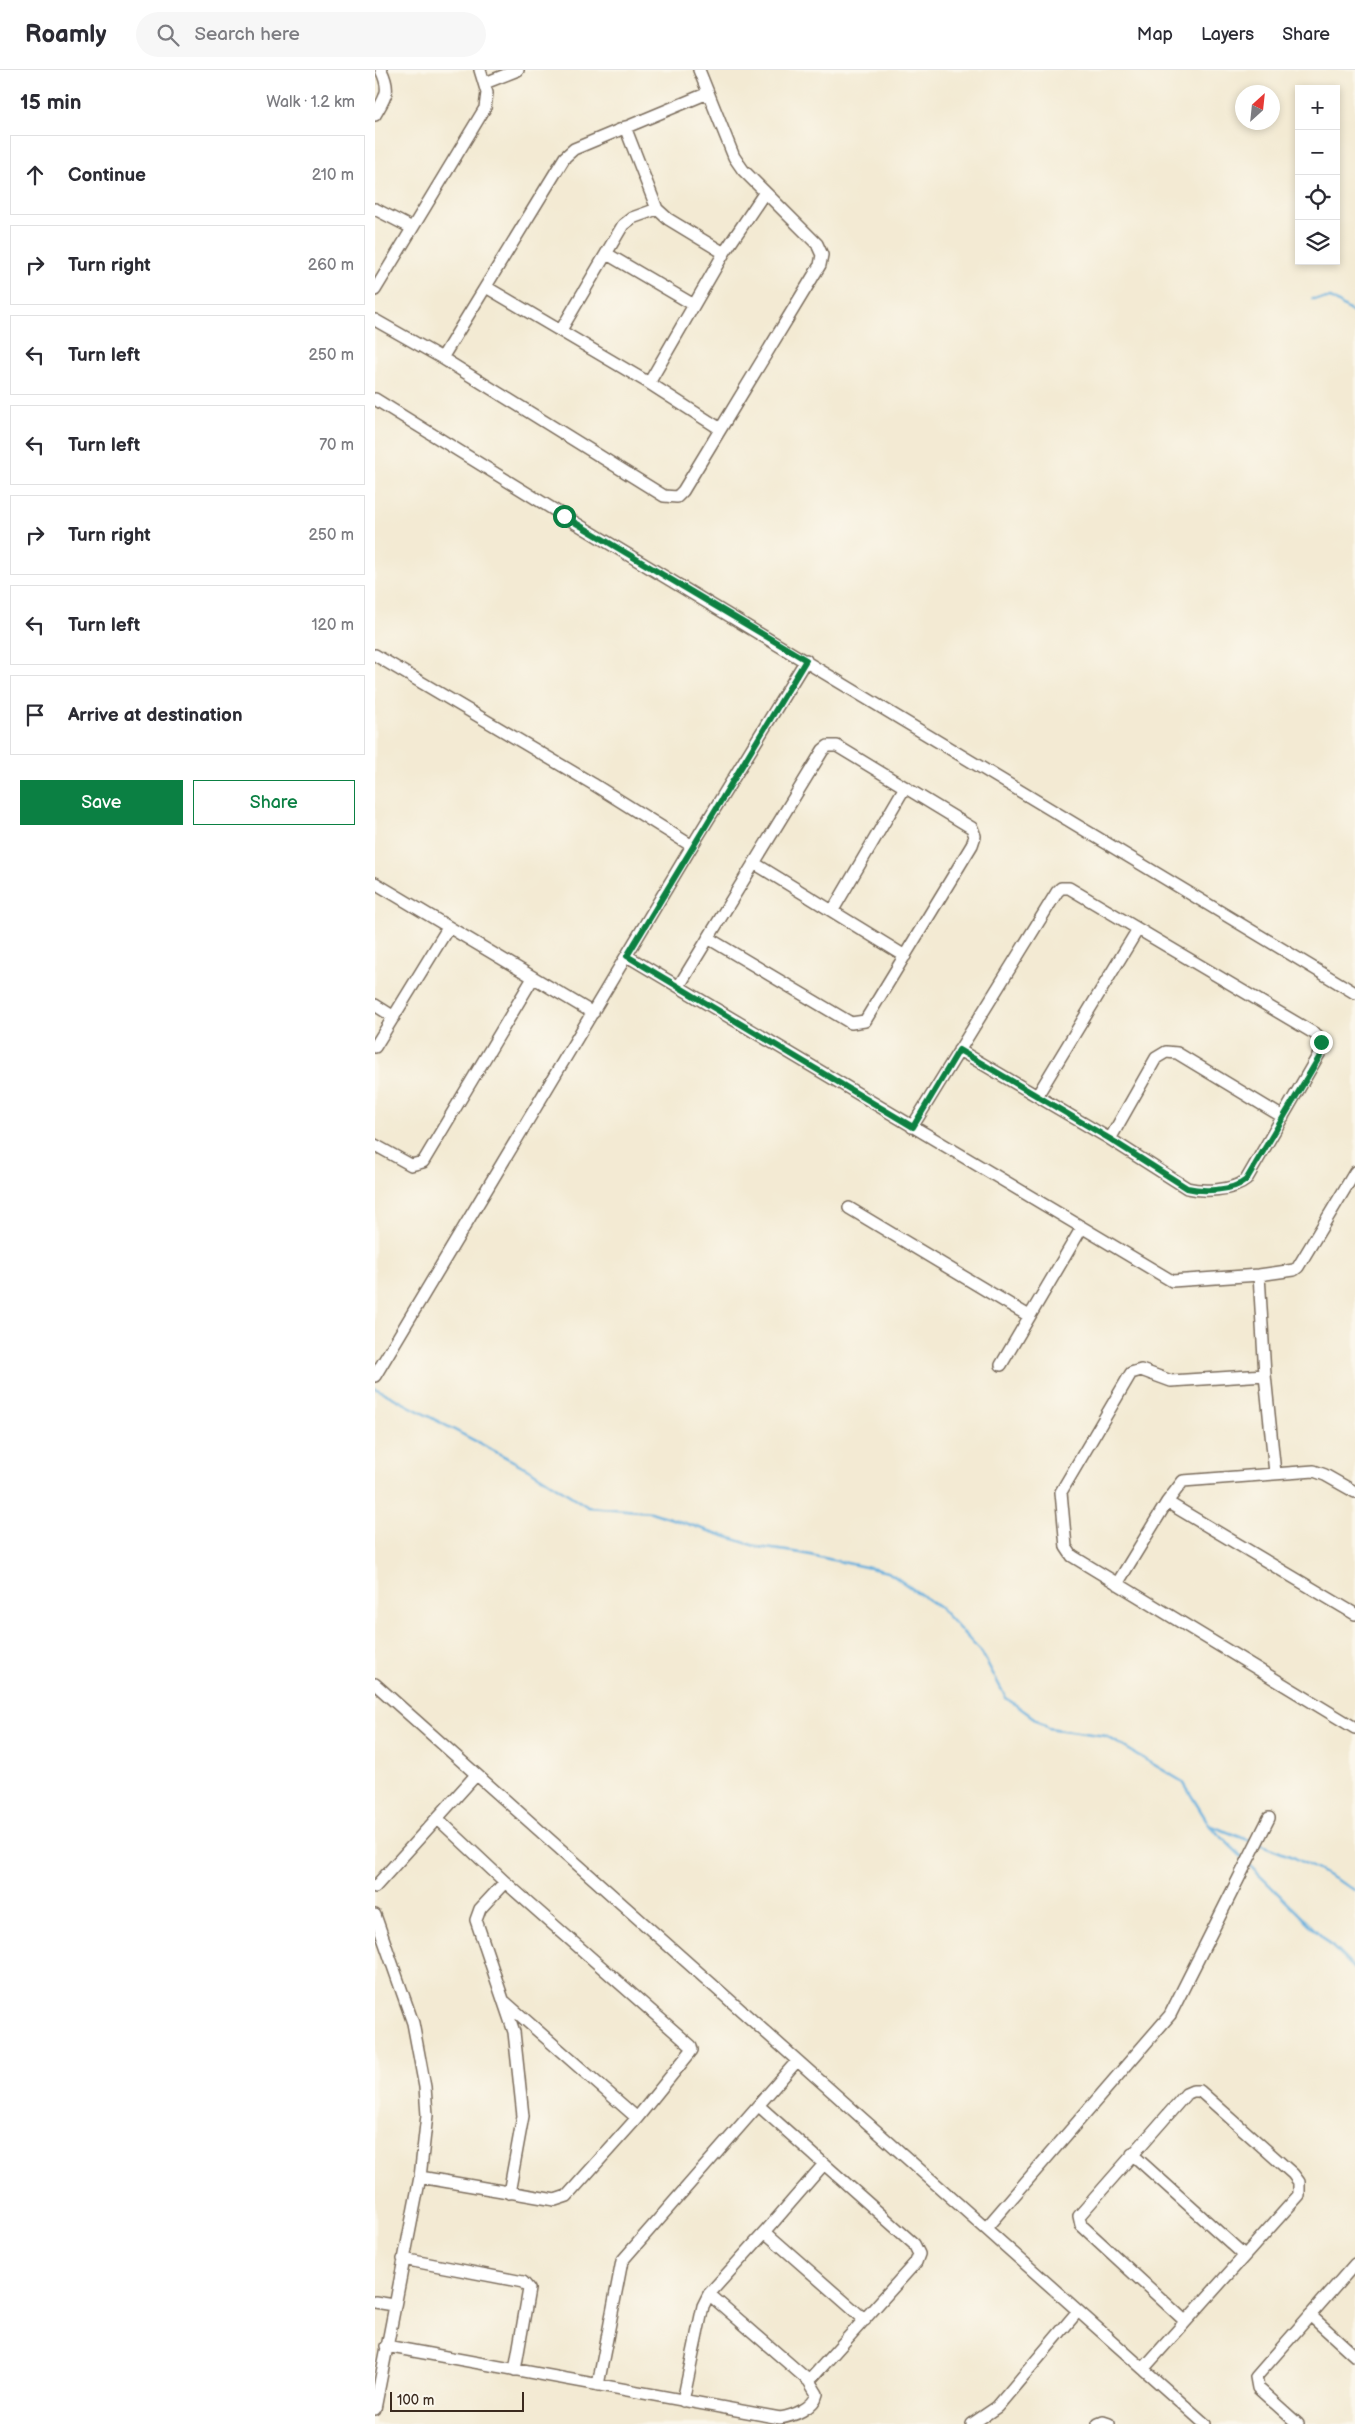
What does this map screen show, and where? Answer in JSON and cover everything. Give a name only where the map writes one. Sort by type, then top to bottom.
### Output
[{"type":"street","points":[[375,115],[387,95],[388,88],[381,70]]},
{"type":"street","points":[[375,290],[485,108],[488,100],[485,83],[479,70]]},
{"type":"street","points":[[485,83],[518,70]]},
{"type":"street","points":[[375,320],[442,358],[664,496],[677,497],[820,265],[822,255],[817,244],[743,170],[734,157],[699,70]]},
{"type":"street","points":[[442,358],[565,157],[574,149],[708,93]]},
{"type":"street","points":[[625,127],[657,209],[668,219],[724,254]]},
{"type":"street","points":[[649,383],[724,254],[765,192]]},
{"type":"street","points":[[375,209],[412,228]]},
{"type":"street","points":[[561,330],[623,225],[632,218],[657,209]]},
{"type":"street","points":[[607,254],[694,305]]},
{"type":"street","points":[[487,287],[649,383],[719,428]]},
{"type":"street","points":[[375,399],[573,521],[1355,993]]},
{"type":"street","points":[[375,655],[593,784],[692,846]]},
{"type":"street","points":[[375,1376],[692,846],[806,660]]},
{"type":"street","points":[[679,986],[708,938],[823,750],[828,746],[837,746],[972,828],[975,836],[972,846],[865,1021],[859,1024],[851,1023],[708,938]]},
{"type":"street","points":[[833,910],[905,787]]},
{"type":"street","points":[[754,863],[905,956]]},
{"type":"street","points":[[375,883],[593,1013]]},
{"type":"street","points":[[913,1127],[959,1050],[1061,888],[1069,888],[1317,1036],[1321,1042],[1320,1056],[1246,1180],[1239,1186],[1196,1190],[1187,1188],[1110,1139],[959,1050]]},
{"type":"street","points":[[375,1047],[449,928]]},
{"type":"street","points":[[1037,1096],[1138,929]]},
{"type":"street","points":[[627,956],[1081,1229],[1172,1281],[1288,1272],[1297,1268],[1355,1172]]},
{"type":"street","points":[[375,1145],[411,1165],[423,1162],[533,978]]},
{"type":"street","points":[[375,1005],[394,1017]]},
{"type":"street","points":[[1110,1139],[1156,1058],[1166,1052],[1177,1053],[1283,1117]]},
{"type":"street","points":[[849,1208],[1029,1316]]},
{"type":"street","points":[[1001,1365],[1081,1229]]},
{"type":"street","points":[[1259,1275],[1265,1375],[1275,1473]]},
{"type":"street","points":[[1265,1375],[1171,1381],[1141,1370],[1131,1373],[1064,1484],[1060,1500],[1068,1552],[1117,1584],[1355,1728]]},
{"type":"street","points":[[1117,1584],[1167,1502],[1183,1481],[1314,1471],[1325,1474],[1355,1492]]},
{"type":"street","points":[[1167,1502],[1355,1614]]},
{"type":"street","points":[[375,1684],[1205,2424]]},
{"type":"street","points":[[375,1887],[476,1775]]},
{"type":"street","points":[[986,2228],[1170,2015],[1269,1818]]},
{"type":"street","points":[[419,2177],[555,2200],[567,2196],[637,2118],[690,2053],[691,2046],[505,1882],[438,1819]]},
{"type":"street","points":[[505,1882],[481,1909],[476,1920],[514,2032],[523,2112],[509,2193]]},
{"type":"street","points":[[375,1915],[417,2040],[425,2087],[427,2114],[419,2177],[375,2409]]},
{"type":"street","points":[[503,2000],[637,2118]]},
{"type":"street","points":[[598,2385],[622,2261],[797,2061]]},
{"type":"street","points":[[1144,2368],[1299,2195],[1299,2182],[1293,2174],[1197,2090],[1186,2094],[1079,2216],[1081,2225],[1185,2321]]},
{"type":"street","points":[[759,2106],[914,2244],[919,2254],[916,2262],[809,2381]]},
{"type":"street","points":[[1132,2154],[1245,2255]]},
{"type":"street","points":[[683,2401],[699,2314],[709,2294],[825,2164]]},
{"type":"street","points":[[765,2232],[865,2320]]},
{"type":"street","points":[[403,2259],[523,2282],[527,2285],[529,2289],[515,2370]]},
{"type":"street","points":[[1298,2424],[1259,2388],[1256,2381],[1258,2373],[1355,2264]]},
{"type":"street","points":[[386,2346],[780,2418],[796,2413],[812,2404],[817,2394],[809,2381],[709,2294]]},
{"type":"street","points":[[375,2302],[394,2305]]},
{"type":"street","points":[[972,2424],[997,2407],[1078,2311]]},
{"type":"street","points":[[1310,2315],[1355,2356]]},
{"type":"street","points":[[1099,2424],[1103,2422],[1109,2424]]},
{"type":"waterway","points":[[1312,299],[1331,298],[1355,314]]},
{"type":"waterway","points":[[375,1388],[532,1471],[588,1507],[651,1512],[758,1547],[801,1553],[888,1572],[940,1608],[982,1653],[1006,1698],[1048,1728],[1106,1736],[1183,1782],[1210,1826],[1245,1860]]},
{"type":"waterway","points":[[1212,1826],[1253,1842]]},
{"type":"waterway","points":[[1259,1844],[1295,1858],[1355,1890]]},
{"type":"waterway","points":[[1250,1866],[1355,1969]]},
{"type":"route","points":[[564,516],[806,660],[627,956],[913,1127],[959,1050],[1110,1139],[1187,1188],[1196,1190],[1239,1186],[1246,1180],[1320,1056],[1321,1042]]}]
